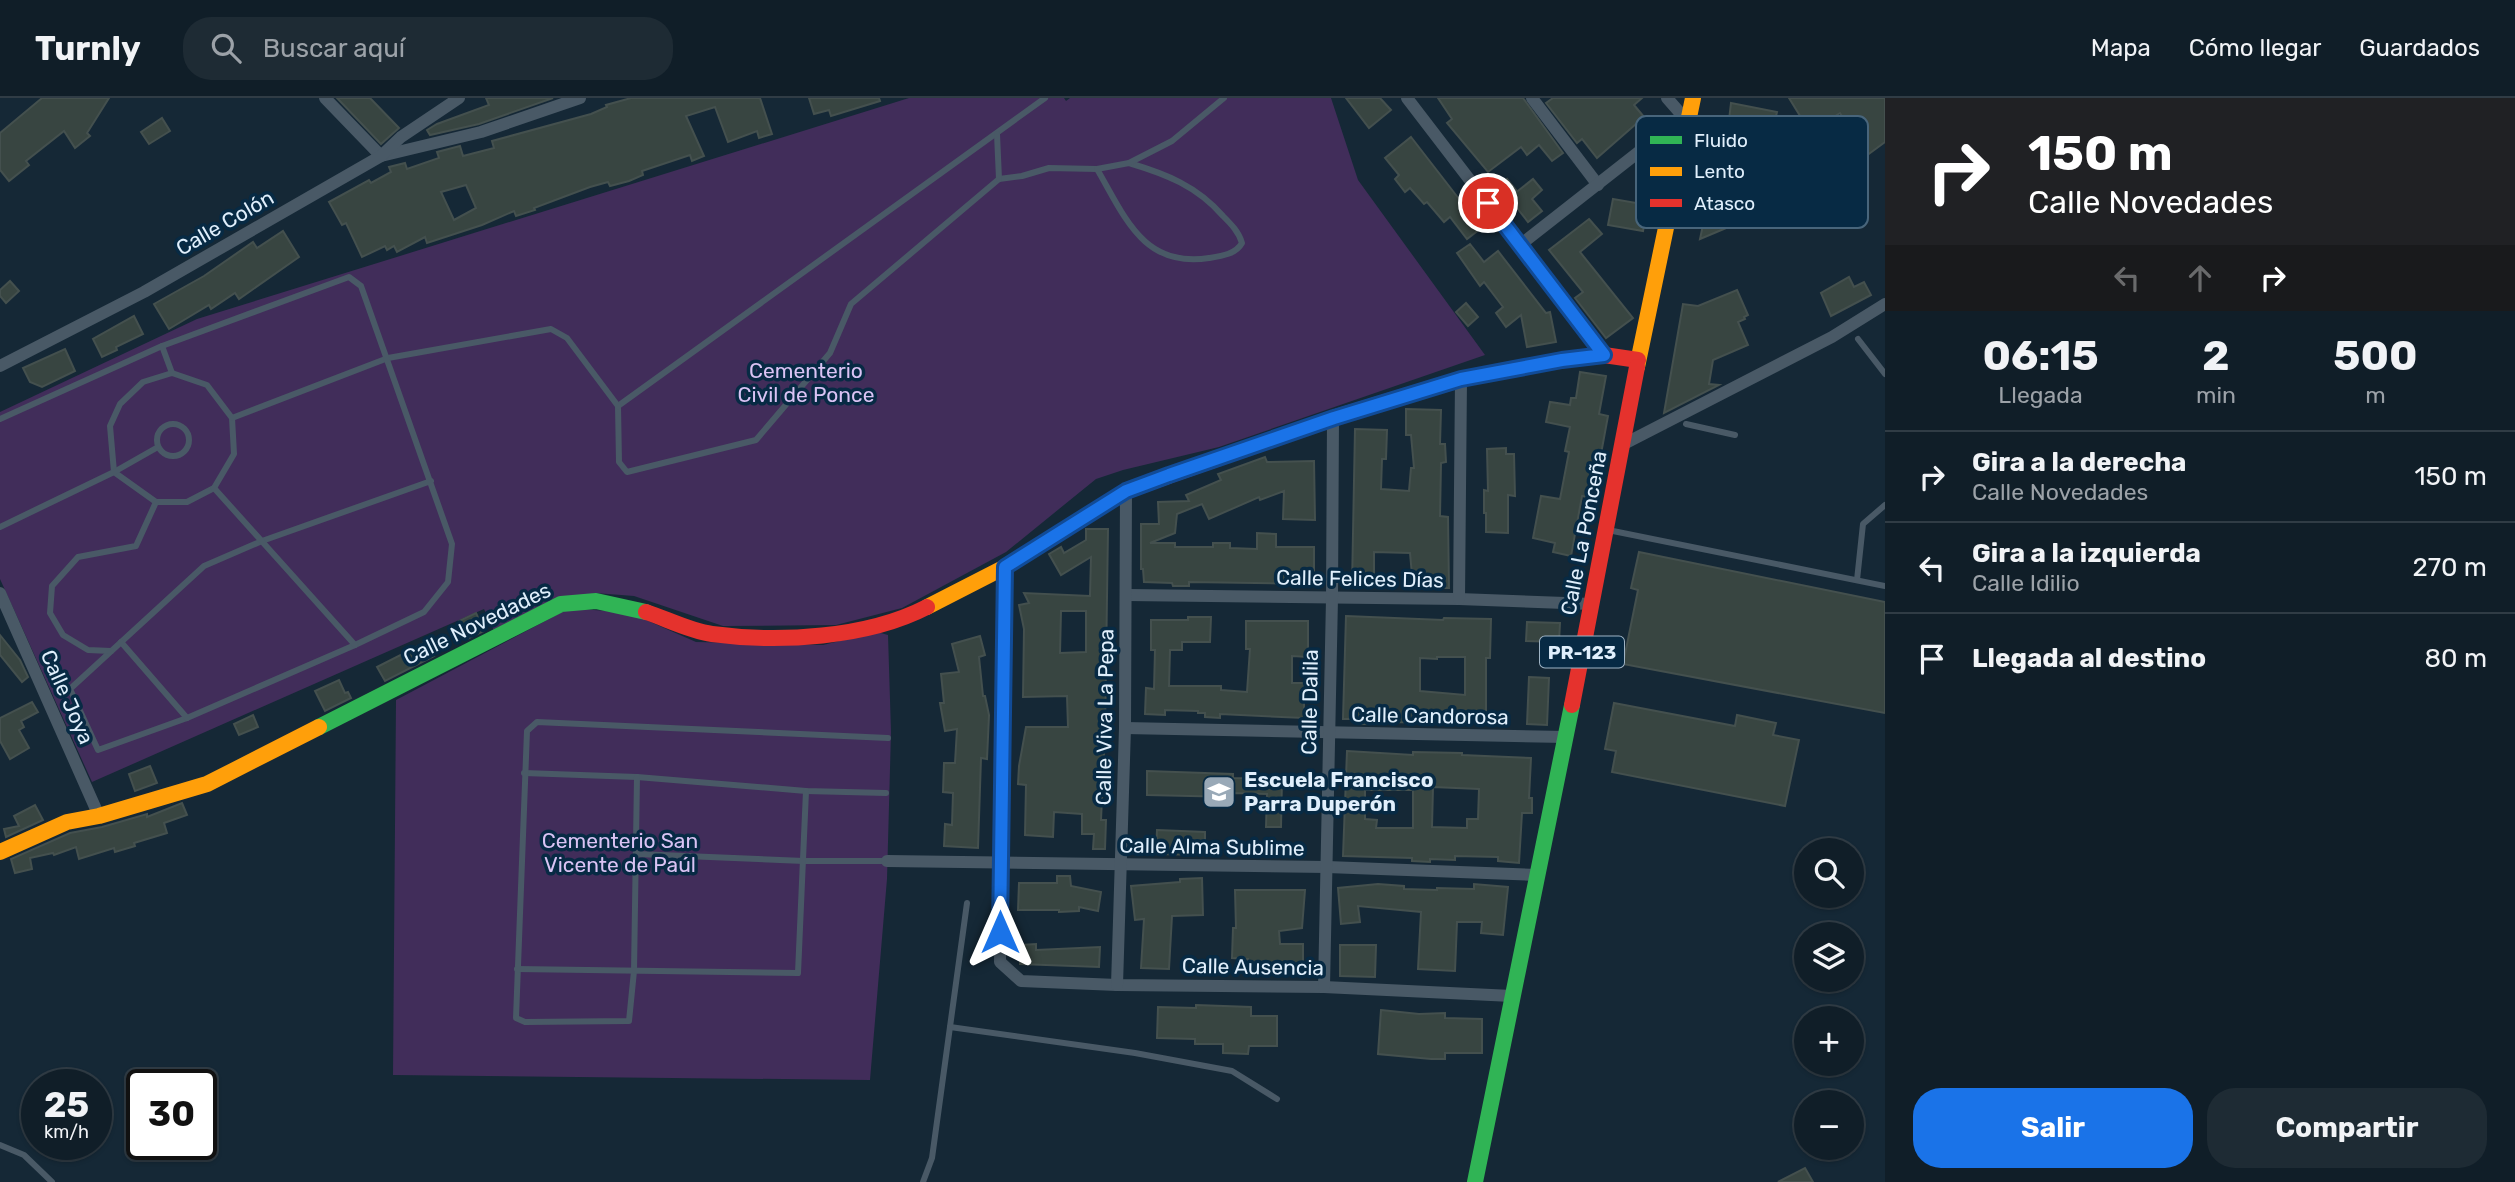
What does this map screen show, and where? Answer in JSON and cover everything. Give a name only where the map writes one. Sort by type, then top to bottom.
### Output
[{"type":"street","points":[[325,98],[381,156],[481,132],[580,98]]},
{"type":"street","name":"Calle Colón","points":[[0,366],[155,286],[381,156],[401,137],[459,98]]},
{"type":"street","points":[[1407,98],[1604,355]]},
{"type":"street","points":[[1532,98],[1598,185]]},
{"type":"street","points":[[1667,98],[1682,116]]},
{"type":"street","name":"Calle La Ponceña","points":[[1686,116],[1693,98]]},
{"type":"street","points":[[1520,245],[1636,157]]},
{"type":"street","name":"Calle La Ponceña","points":[[1475,1182],[1566,737],[1664,228]]},
{"type":"street","points":[[1622,445],[1832,337],[1885,304]]},
{"type":"street","name":"Calle Novedades","points":[[0,852],[67,822],[99,816],[207,784],[561,604],[596,601],[631,607],[710,634],[823,637],[906,618],[1005,567],[1126,491],[1334,418],[1461,379],[1604,355],[1638,360]]},
{"type":"street","points":[[1459,599],[1461,379]]},
{"type":"street","name":"Calle Dalila","points":[[1324,987],[1334,418]]},
{"type":"street","name":"Calle Viva La Pepa","points":[[1117,985],[1125,728],[1126,491]]},
{"type":"street","points":[[1001,864],[1005,567]]},
{"type":"street","name":"Calle Joya","points":[[0,593],[99,816]]},
{"type":"street","name":"Calle Felices Días","points":[[1127,595],[1459,599],[1592,604]]},
{"type":"street","name":"Calle Candorosa","points":[[1125,728],[1566,737]]},
{"type":"street","name":"Calle Alma Sublime","points":[[887,861],[1326,867],[1536,875]]},
{"type":"street","name":"Calle Ausencia","points":[[1001,864],[1000,962],[1021,981],[1324,987],[1512,996]]},
{"type":"lane","points":[[618,406],[1045,98]]},
{"type":"lane","points":[[232,418],[388,358],[551,329],[567,338],[618,406],[619,462],[627,472],[756,440],[830,353],[851,304],[999,179],[1049,168],[1097,169],[1129,163],[1172,141],[1224,98]]},
{"type":"lane","points":[[997,134],[999,179]]},
{"type":"lane","points":[[1097,169],[1129,226],[1154,250],[1174,258],[1201,259],[1221,257],[1240,247],[1241,239],[1231,224],[1192,188],[1170,176],[1129,163]]},
{"type":"lane","points":[[0,419],[162,346],[349,276],[361,286],[388,358],[431,481],[452,544],[448,582],[424,612],[187,718],[98,750],[71,689],[204,566],[262,541],[431,481]]},
{"type":"lane","points":[[1858,339],[1885,374]]},
{"type":"lane","points":[[162,346],[172,373]]},
{"type":"lane","points":[[172,373],[206,385],[232,418],[234,454],[214,488],[187,502],[156,502],[114,472],[110,426],[120,404],[144,382],[172,373]]},
{"type":"lane","points":[[179,425],[187,433],[187,448],[180,455],[165,455],[158,447],[157,436],[163,427],[179,425]]},
{"type":"lane","points":[[1686,425],[1735,435]]},
{"type":"lane","points":[[0,527],[114,472],[158,447]]},
{"type":"lane","points":[[214,488],[355,645]]},
{"type":"lane","points":[[111,650],[88,649],[63,635],[50,613],[51,586],[78,557],[136,547],[156,502]]},
{"type":"lane","points":[[1857,580],[1863,524],[1885,505]]},
{"type":"lane","points":[[1606,530],[1885,586]]},
{"type":"lane","points":[[121,642],[187,718]]},
{"type":"lane","points":[[637,777],[634,971],[629,1021],[525,1022],[516,1018],[524,773],[527,731],[537,722],[888,738]]},
{"type":"lane","points":[[524,773],[637,777],[806,791],[886,793]]},
{"type":"lane","points":[[517,969],[798,973],[806,791]]},
{"type":"lane","points":[[637,854],[804,861],[887,861]]},
{"type":"lane","points":[[923,1182],[932,1158],[967,903]]},
{"type":"lane","points":[[950,1027],[1135,1053],[1232,1071],[1277,1099]]},
{"type":"lane","points":[[0,1145],[24,1155],[52,1182]]},
{"type":"green space","name":"Cementerio Civil de Ponce","points":[[909,98],[1064,98],[1066,101],[1070,98],[1331,98],[1358,180],[1485,355],[1219,447],[1096,479],[1006,552],[902,608],[836,625],[723,626],[634,596],[595,593],[495,633],[484,609],[92,782],[0,579],[0,412],[197,319]]},
{"type":"green space","name":"Cementerio San Vicente de Paúl","points":[[570,608],[630,613],[696,642],[823,645],[877,632],[888,635],[891,732],[887,879],[870,1080],[393,1075],[396,700]]},
{"type":"building","points":[[42,98],[109,98],[87,133],[90,136],[75,148],[64,131],[26,161],[29,165],[9,181],[0,170],[0,133]]},
{"type":"building","points":[[337,98],[370,98],[399,128],[381,144]]},
{"type":"building","points":[[486,98],[553,98],[479,124],[430,135],[427,130],[489,105]]},
{"type":"building","points":[[631,98],[760,98],[772,134],[759,138],[757,131],[728,142],[715,107],[686,116],[704,156],[692,161],[690,155],[642,171],[643,175],[629,181],[610,186],[608,182],[590,187],[534,208],[535,210],[516,216],[514,211],[427,243],[425,237],[397,252],[394,246],[387,250],[385,246],[362,257],[346,223],[342,225],[329,202],[369,180],[371,183],[391,172],[389,167],[405,163],[407,169],[439,158],[437,152],[460,146],[463,156],[494,148],[492,141],[591,114],[607,107],[606,105]],"holes":[[[466,185],[476,208],[454,220],[441,192]]]},
{"type":"building","points":[[809,98],[879,98],[880,101],[831,116],[829,110],[814,114]]},
{"type":"building","points":[[1346,98],[1380,98],[1391,110],[1369,128]]},
{"type":"building","points":[[1438,98],[1523,98],[1563,153],[1552,161],[1539,145],[1527,155],[1521,147],[1488,172],[1447,123],[1452,119]]},
{"type":"building","points":[[1553,98],[1642,98],[1634,105],[1643,116],[1636,116],[1636,124],[1597,158],[1582,139],[1577,143],[1546,103]]},
{"type":"building","points":[[1789,98],[1885,98],[1885,142],[1868,155],[1868,116],[1842,116],[1840,113],[1835,116],[1800,116]]},
{"type":"building","points":[[1731,103],[1777,112],[1776,116],[1729,116]]},
{"type":"building","points":[[162,118],[170,131],[149,144],[141,132]]},
{"type":"building","points":[[1411,137],[1480,226],[1480,229],[1467,239],[1450,217],[1444,222],[1427,202],[1424,204],[1410,188],[1405,192],[1395,179],[1399,175],[1385,158]]},
{"type":"building","points":[[1507,179],[1516,190],[1501,202],[1492,192]]},
{"type":"building","points":[[1533,179],[1542,190],[1532,199],[1542,211],[1528,222],[1509,198]]},
{"type":"building","points":[[1613,199],[1636,203],[1636,228],[1644,228],[1643,231],[1608,225]]},
{"type":"building","points":[[1589,219],[1602,234],[1580,252],[1633,318],[1606,338],[1575,298],[1583,292],[1549,250]]},
{"type":"building","points":[[1702,228],[1726,228],[1700,239]]},
{"type":"building","points":[[283,231],[299,257],[239,299],[235,293],[211,309],[209,305],[169,329],[154,304],[204,276],[253,242],[257,248]]},
{"type":"building","points":[[1470,244],[1484,262],[1498,251],[1546,313],[1550,312],[1556,342],[1527,347],[1521,315],[1506,327],[1496,313],[1503,307],[1484,282],[1480,286],[1457,253]]},
{"type":"building","points":[[1849,277],[1854,287],[1864,282],[1871,295],[1831,316],[1821,293]]},
{"type":"building","points":[[10,281],[19,291],[6,303],[0,296],[0,290]]},
{"type":"building","points":[[1737,290],[1748,315],[1738,322],[1748,345],[1713,360],[1709,384],[1719,385],[1664,413],[1683,304],[1698,306]]},
{"type":"building","points":[[1466,303],[1478,317],[1468,326],[1456,312]]},
{"type":"building","points":[[134,316],[143,334],[102,357],[93,339]]},
{"type":"building","points":[[65,349],[75,371],[42,387],[30,382],[23,368]]},
{"type":"building","points":[[1580,372],[1606,376],[1599,414],[1608,416],[1596,481],[1590,480],[1587,497],[1582,496],[1571,556],[1553,552],[1555,543],[1533,538],[1541,496],[1560,499],[1569,452],[1565,451],[1570,427],[1546,422],[1550,402],[1570,405],[1571,398],[1576,398]]},
{"type":"building","points":[[1406,409],[1441,410],[1440,444],[1445,444],[1446,462],[1441,463],[1440,516],[1448,517],[1449,588],[1413,586],[1410,553],[1374,552],[1374,585],[1352,586],[1355,429],[1387,430],[1381,489],[1409,491],[1411,468],[1414,468],[1411,435],[1406,435]]},
{"type":"building","points":[[1506,448],[1506,454],[1514,454],[1515,496],[1508,495],[1508,533],[1486,532],[1484,490],[1488,491],[1487,449]]},
{"type":"building","points":[[1265,457],[1267,462],[1314,461],[1315,520],[1283,519],[1284,491],[1260,500],[1259,497],[1209,519],[1202,504],[1177,514],[1175,533],[1150,543],[1175,543],[1175,547],[1213,547],[1213,543],[1230,543],[1230,548],[1257,549],[1257,533],[1276,534],[1276,547],[1314,547],[1314,584],[1189,582],[1189,586],[1173,586],[1172,583],[1144,582],[1141,569],[1141,524],[1159,524],[1158,502],[1189,501],[1186,495],[1221,480],[1218,474]]},
{"type":"building","points":[[1086,529],[1108,529],[1101,820],[1106,820],[1105,849],[1093,849],[1094,834],[1082,834],[1082,814],[1054,812],[1053,837],[1025,835],[1026,785],[1018,784],[1026,727],[1068,727],[1067,696],[1023,697],[1024,629],[1019,605],[1029,603],[1024,593],[1090,596],[1091,557],[1061,575],[1049,554],[1061,547],[1064,553],[1086,540]],"holes":[[[1061,611],[1086,611],[1086,652],[1060,653]]]},
{"type":"building","points":[[1639,552],[1885,602],[1885,713],[1623,664],[1638,590],[1631,588]]},
{"type":"building","points":[[476,613],[484,631],[467,639],[459,621]]},
{"type":"building","points":[[1346,616],[1491,619],[1490,658],[1486,658],[1486,720],[1361,724],[1361,719],[1343,719]],"holes":[[[1465,657],[1465,695],[1420,691],[1420,658]]]},
{"type":"building","points":[[1188,617],[1211,617],[1210,642],[1182,642],[1182,650],[1170,650],[1169,686],[1221,686],[1221,690],[1247,692],[1250,649],[1246,649],[1246,621],[1308,621],[1308,657],[1292,656],[1292,683],[1304,683],[1304,718],[1220,714],[1220,718],[1205,717],[1205,713],[1198,711],[1165,710],[1165,715],[1145,714],[1146,688],[1154,689],[1155,650],[1151,650],[1151,620],[1188,620]]},
{"type":"building","points":[[1527,622],[1560,623],[1559,642],[1526,641]]},
{"type":"building","points":[[0,635],[20,660],[28,677],[22,682],[0,655]]},
{"type":"building","points":[[980,636],[985,655],[979,657],[983,696],[989,715],[987,759],[981,758],[978,848],[944,846],[945,824],[952,825],[953,793],[943,792],[944,763],[955,763],[957,729],[945,731],[940,703],[944,703],[941,674],[959,672],[952,644]]},
{"type":"building","points":[[426,642],[434,656],[385,681],[377,667]]},
{"type":"building","points":[[1529,677],[1549,678],[1547,725],[1527,724]]},
{"type":"building","points":[[339,680],[345,693],[348,692],[351,698],[325,711],[315,691]]},
{"type":"building","points":[[32,702],[38,712],[21,721],[24,727],[19,730],[29,748],[10,759],[0,741],[0,718]]},
{"type":"building","points":[[1614,703],[1735,726],[1737,715],[1776,723],[1773,735],[1799,740],[1785,806],[1612,772],[1616,751],[1605,749]]},
{"type":"building","points":[[253,715],[258,727],[239,735],[234,724]]},
{"type":"building","points":[[1347,751],[1413,755],[1413,752],[1462,753],[1531,758],[1529,798],[1532,798],[1532,813],[1522,813],[1519,863],[1498,861],[1498,857],[1455,856],[1455,860],[1430,859],[1430,862],[1412,861],[1412,858],[1343,856]],"holes":[[[1433,787],[1479,789],[1478,819],[1467,819],[1467,828],[1432,827]],[[1365,790],[1413,790],[1413,828],[1376,828],[1377,820],[1365,819]]]},
{"type":"building","points":[[150,766],[157,783],[135,791],[129,774]]},
{"type":"building","points":[[1147,771],[1282,779],[1281,827],[1266,827],[1267,794],[1233,793],[1233,797],[1147,795]]},
{"type":"building","points":[[182,803],[187,815],[164,823],[167,833],[115,852],[114,848],[79,859],[76,847],[54,855],[53,853],[30,858],[32,869],[15,873],[11,859],[70,833],[147,814],[147,817]]},
{"type":"building","points":[[35,805],[43,820],[6,837],[4,829],[19,826],[14,816]]},
{"type":"building","points":[[1157,830],[1205,832],[1205,855],[1156,854]]},
{"type":"building","points":[[1057,876],[1070,876],[1071,886],[1101,892],[1098,911],[1079,907],[1079,911],[1059,912],[1018,910],[1019,883],[1057,883]]},
{"type":"building","points":[[1202,878],[1203,915],[1172,916],[1169,969],[1141,968],[1144,919],[1135,920],[1131,886]]},
{"type":"building","points":[[1378,884],[1404,886],[1404,889],[1437,890],[1474,889],[1474,884],[1508,887],[1503,935],[1481,933],[1482,922],[1457,922],[1455,971],[1418,969],[1421,912],[1358,906],[1360,922],[1341,924],[1338,888]]},
{"type":"building","points":[[1235,890],[1305,890],[1302,928],[1279,931],[1280,944],[1303,944],[1303,969],[1247,968],[1248,959],[1232,958],[1233,928],[1236,928]]},
{"type":"building","points":[[1036,944],[1036,950],[1100,947],[1099,967],[1020,964],[1020,945]]},
{"type":"building","points":[[1340,945],[1376,945],[1375,977],[1340,976]]},
{"type":"building","points":[[1196,1005],[1251,1007],[1251,1016],[1277,1016],[1277,1046],[1249,1046],[1248,1054],[1223,1053],[1223,1044],[1195,1044],[1195,1039],[1157,1038],[1158,1007],[1196,1008]]},
{"type":"building","points":[[1381,1010],[1419,1014],[1445,1013],[1445,1018],[1482,1019],[1482,1053],[1445,1053],[1445,1059],[1378,1054]]},
{"type":"building","points":[[1805,1168],[1813,1182],[1778,1182]]},
{"type":"traffic: fast","points":[[319,727],[561,604],[596,601],[646,612]]},
{"type":"traffic: fast","points":[[1475,1182],[1572,705]]},
{"type":"traffic: slow","points":[[1689,116],[1693,98]]},
{"type":"traffic: slow","points":[[1637,367],[1666,228]]},
{"type":"traffic: slow","points":[[927,607],[1005,567],[1126,491],[1168,476]]},
{"type":"traffic: slow","points":[[0,852],[67,822],[99,816],[207,784],[319,727]]},
{"type":"traffic: jam","points":[[1168,476],[1333,418],[1461,379],[1604,355],[1638,360]]},
{"type":"traffic: jam","points":[[1572,705],[1637,367]]},
{"type":"traffic: jam","points":[[646,612],[687,628],[712,634],[794,638],[878,626],[927,607]]},
{"type":"place","name":"Escuela Francisco Parra Duperón","points":[[1219,792]]},
{"type":"route","points":[[1000,932],[1005,567],[1126,491],[1169,475],[1334,418],[1461,379],[1604,355],[1488,203]]}]
